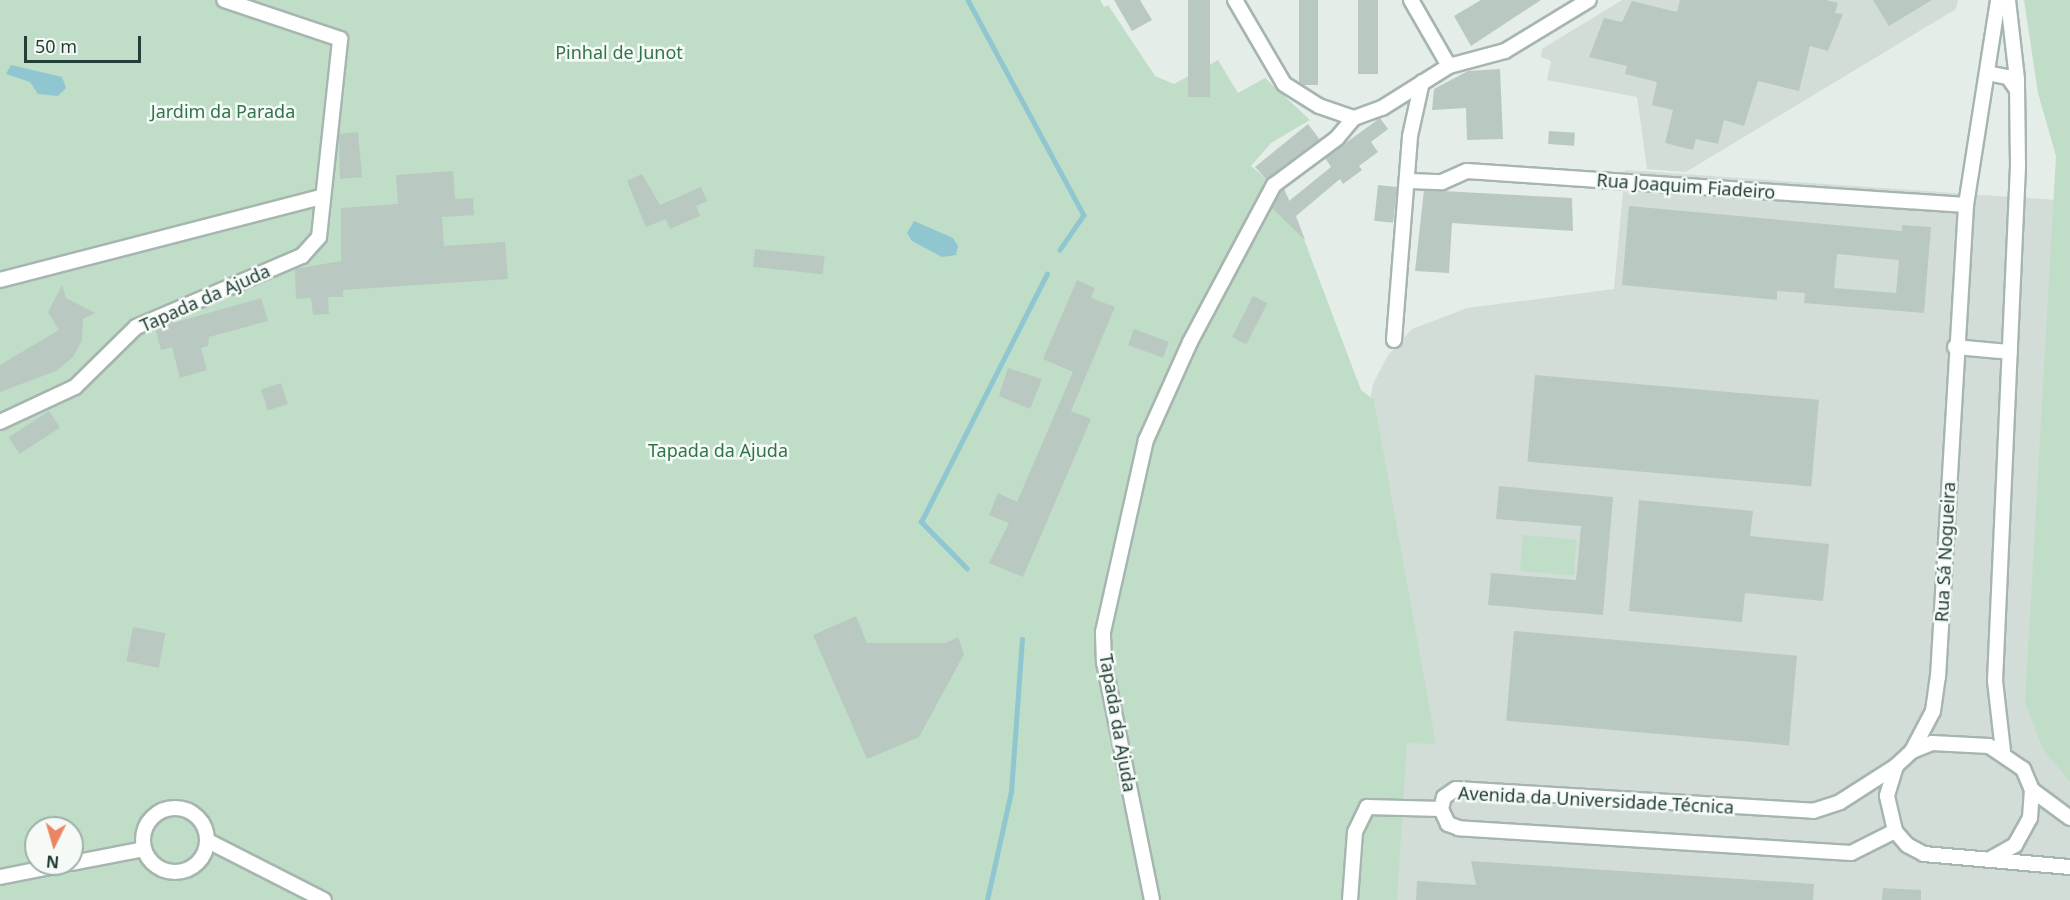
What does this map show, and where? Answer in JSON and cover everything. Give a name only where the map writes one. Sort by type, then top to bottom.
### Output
[{"type":"street","name":"Tapada da Ajuda","points":[[0,422],[75,387],[136,327],[302,256],[319,237],[320,197],[340,39],[224,0]]},
{"type":"street","points":[[1235,0],[1284,84],[1318,106],[1354,118],[1449,66],[1505,51],[1589,0]]},
{"type":"street","points":[[1411,0],[1449,66]]},
{"type":"street","name":"Rua Sá Nogueira","points":[[1912,751],[1933,711],[1938,677],[1955,347],[1966,205],[1998,0]]},
{"type":"street","points":[[2003,751],[1995,681],[2010,352],[2018,92],[2008,0]]},
{"type":"street","points":[[1987,73],[2008,77],[2018,92]]},
{"type":"street","points":[[1394,340],[1409,181],[1410,136],[1422,82]]},
{"type":"street","name":"Tapada da Ajuda","points":[[1152,900],[1104,663],[1103,632],[1146,440],[1255,215],[1274,185],[1337,138],[1354,118]]},
{"type":"street","name":"Rua Joaquim Fiadeiro","points":[[1409,181],[1442,182],[1467,171],[1966,205]]},
{"type":"street","points":[[0,280],[320,197]]},
{"type":"street","points":[[1955,347],[2010,352]]},
{"type":"street","points":[[2070,818],[2032,790],[2016,760],[2003,751],[1932,743],[1912,751],[1896,766],[1887,796],[1894,831],[1924,854],[2070,867]]},
{"type":"street","name":"Avenida da Universidade Técnica","points":[[1894,831],[1841,852],[1459,828],[1448,824],[1441,809],[1444,797],[1456,789],[1813,812],[1840,802],[1896,766]]},
{"type":"street","points":[[1990,859],[2005,853],[2024,831],[2032,790]]},
{"type":"street","points":[[1350,900],[1355,832],[1367,807],[1441,809]]},
{"type":"street","points":[[167,809],[192,812],[204,824],[208,841],[203,857],[183,872],[159,869],[144,849],[147,824],[167,809]]},
{"type":"street","points":[[208,841],[324,900]]},
{"type":"street","points":[[84,861],[144,849]]},
{"type":"street","points":[[0,877],[24,872]]},
{"type":"shaded area","points":[[1622,0],[1958,0],[1956,9],[1686,172],[1647,169],[1637,97],[1547,80],[1551,61],[1541,57],[1542,49]]},
{"type":"shaded area","points":[[1625,170],[2070,201],[2070,900],[1393,900],[1369,406],[1373,384],[1388,355],[1412,329],[1467,308],[1614,289]]},
{"type":"green space","name":"Tapada da Ajuda","points":[[0,0],[1100,0],[1104,7],[1108,5],[1155,76],[1174,84],[1218,60],[1238,93],[1265,78],[1310,120],[1271,143],[1251,166],[1288,197],[1361,390],[1374,400],[1436,744],[1407,743],[1397,900],[0,900]]},
{"type":"green space","points":[[2024,0],[2070,0],[2070,782],[2043,749],[2025,703],[2056,156],[2038,93]]},
{"type":"green space","points":[[1523,535],[1577,540],[1574,576],[1520,571]]},
{"type":"water","points":[[11,65],[62,77],[66,88],[58,96],[38,94],[30,82],[6,74]]},
{"type":"water","points":[[914,221],[953,238],[958,246],[956,255],[942,257],[912,241],[907,233]]},
{"type":"building","points":[[1114,0],[1140,0],[1152,20],[1132,31]]},
{"type":"building","points":[[1188,0],[1210,0],[1210,97],[1188,97]]},
{"type":"building","points":[[1299,0],[1318,0],[1318,85],[1299,85]]},
{"type":"building","points":[[1358,0],[1378,0],[1378,74],[1358,74]]},
{"type":"building","points":[[1481,0],[1541,0],[1471,46],[1454,16]]},
{"type":"building","points":[[1680,0],[1826,0],[1838,3],[1835,13],[1843,14],[1828,51],[1810,46],[1799,91],[1758,81],[1744,126],[1724,120],[1718,144],[1696,139],[1693,150],[1665,143],[1673,110],[1652,105],[1657,82],[1625,74],[1627,66],[1589,57],[1604,18],[1622,22],[1632,1],[1677,12]]},
{"type":"building","points":[[1873,0],[1932,0],[1889,26]]},
{"type":"building","points":[[1500,69],[1503,139],[1467,140],[1466,108],[1432,110],[1434,89],[1468,71]]},
{"type":"building","points":[[1380,118],[1388,129],[1371,142],[1378,152],[1359,166],[1362,170],[1343,184],[1340,179],[1296,216],[1305,240],[1272,208],[1281,191],[1284,188],[1289,201],[1331,167],[1325,158]]},
{"type":"building","points":[[1308,124],[1320,140],[1267,180],[1255,167]]},
{"type":"building","points":[[1549,131],[1575,133],[1574,146],[1548,144]]},
{"type":"building","points":[[358,132],[362,177],[340,179],[339,134]]},
{"type":"building","points":[[453,171],[455,199],[473,198],[474,215],[442,217],[444,246],[505,242],[508,279],[343,290],[343,297],[328,297],[329,314],[313,315],[311,298],[296,299],[295,269],[341,261],[341,208],[398,204],[396,175]]},
{"type":"building","points":[[642,174],[660,205],[701,187],[707,201],[696,206],[700,216],[670,229],[666,219],[646,227],[627,181]]},
{"type":"building","points":[[1378,185],[1397,187],[1393,223],[1374,221]]},
{"type":"building","points":[[1424,190],[1572,198],[1573,231],[1452,223],[1449,273],[1415,271]]},
{"type":"building","points":[[1629,206],[1902,231],[1902,225],[1931,227],[1924,313],[1804,303],[1805,293],[1777,291],[1777,300],[1622,285]],"holes":[[[1837,254],[1899,260],[1896,293],[1834,288]]]},
{"type":"building","points":[[755,249],[825,256],[823,274],[753,267]]},
{"type":"building","points":[[1077,280],[1095,288],[1091,298],[1115,307],[1071,411],[1091,419],[1023,577],[989,563],[1009,523],[989,515],[998,493],[1017,502],[1073,372],[1043,359]]},
{"type":"building","points":[[62,285],[66,298],[95,313],[83,319],[82,340],[73,357],[56,371],[0,392],[0,365],[59,330],[48,312]]},
{"type":"building","points":[[1253,296],[1267,303],[1246,344],[1232,337]]},
{"type":"building","points":[[261,298],[268,321],[209,337],[208,346],[201,348],[207,370],[180,378],[172,347],[161,350],[155,328]]},
{"type":"building","points":[[1134,329],[1169,342],[1163,358],[1128,345]]},
{"type":"building","points":[[1008,368],[1042,379],[1030,409],[999,396]]},
{"type":"building","points":[[1535,375],[1819,400],[1811,487],[1527,462]]},
{"type":"building","points":[[281,383],[288,404],[268,410],[261,389]]},
{"type":"building","points":[[49,411],[60,428],[20,454],[9,437]]},
{"type":"building","points":[[1499,486],[1613,497],[1603,615],[1488,605],[1491,573],[1576,580],[1578,560],[1581,526],[1496,519]]},
{"type":"building","points":[[1639,500],[1753,511],[1750,536],[1829,544],[1823,601],[1745,593],[1742,622],[1629,611]]},
{"type":"building","points":[[856,616],[867,643],[946,643],[958,637],[964,654],[919,737],[867,759],[813,635]]},
{"type":"building","points":[[133,627],[165,633],[159,668],[126,661]]},
{"type":"building","points":[[1514,631],[1797,656],[1789,745],[1506,721]]},
{"type":"building","points":[[1471,861],[1814,884],[1813,900],[1416,900],[1417,881],[1476,885]]},
{"type":"building","points":[[1883,888],[1921,890],[1921,900],[1882,900]]},
{"type":"waterway","points":[[968,0],[1084,215],[1060,250]]},
{"type":"waterway","points":[[967,569],[921,522],[1047,274]]},
{"type":"waterway","points":[[987,900],[1011,792],[1022,639]]},
{"type":"park label","name":"Pinhal de Junot","points":[[619,52]]},
{"type":"park label","name":"Jardim da Parada","points":[[223,111]]}]
